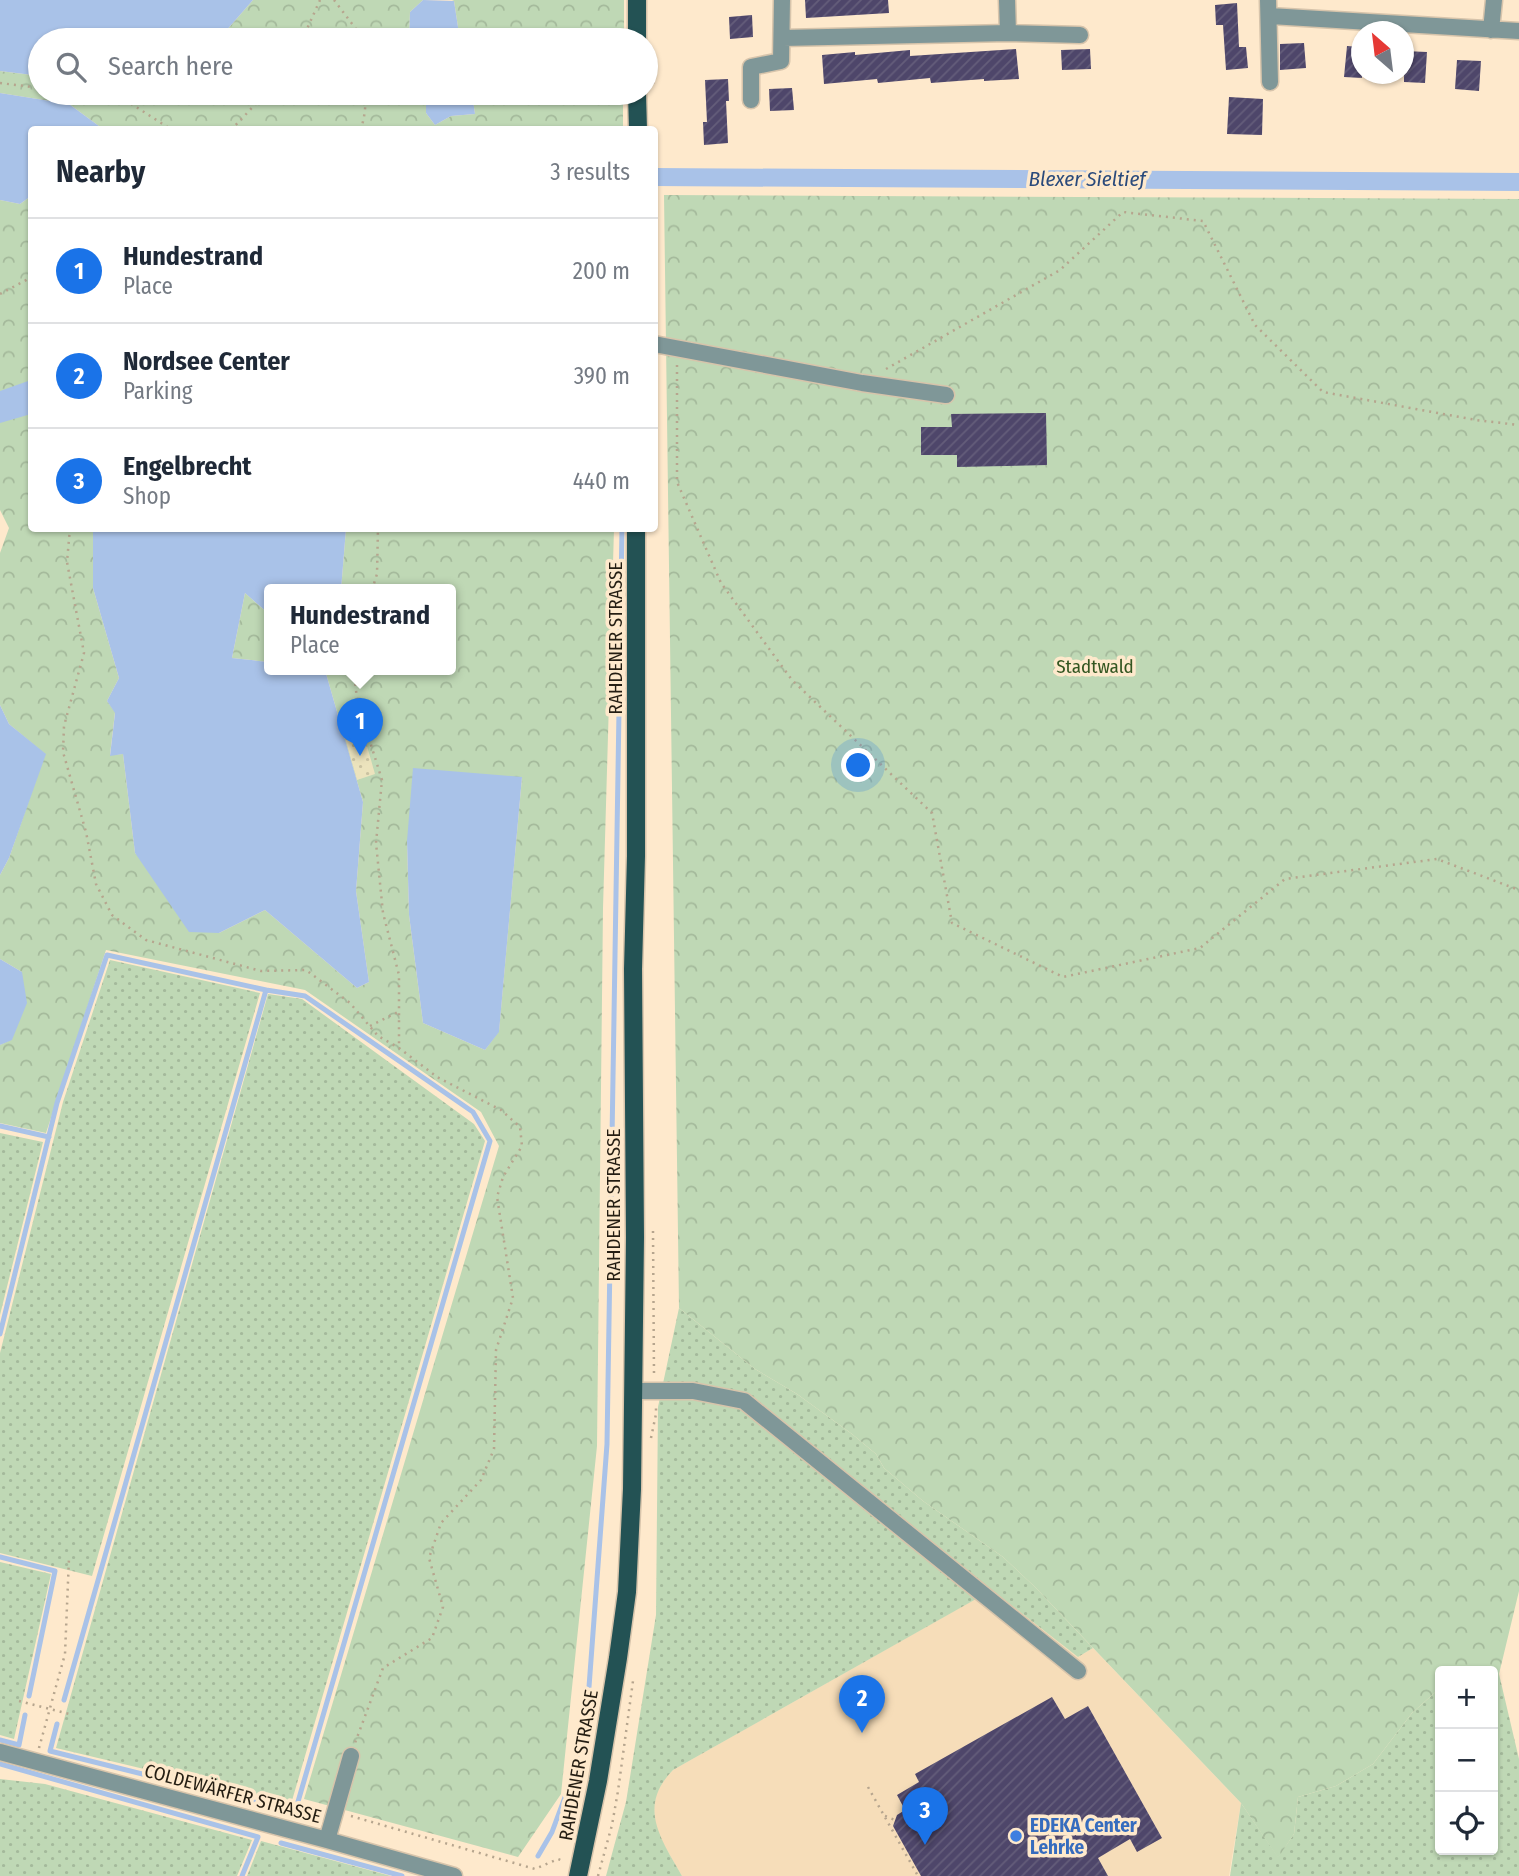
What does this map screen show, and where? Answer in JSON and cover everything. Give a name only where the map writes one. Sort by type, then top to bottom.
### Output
[{"type":"main road","points":[[637,0],[642,28]]},
{"type":"main road","points":[[639,126],[643,105]]},
{"type":"main road","name":"RAHDENER STRASSE","points":[[579,1871],[598,1781],[627,1592],[632,1489],[636,532]]},
{"type":"street","points":[[751,100],[751,67],[781,61],[782,0]]},
{"type":"street","points":[[1007,0],[1007,33]]},
{"type":"street","points":[[1491,30],[1494,0]]},
{"type":"street","points":[[1270,82],[1269,8],[1519,31]]},
{"type":"street","points":[[783,38],[1007,33],[1080,35]]},
{"type":"street","points":[[658,345],[862,383],[946,395]]},
{"type":"street","points":[[634,1391],[693,1391],[744,1401],[1078,1671]]},
{"type":"street","name":"COLDEWÄRFER STRASSE","points":[[0,1752],[454,1876]]},
{"type":"street","points":[[327,1840],[351,1756]]},
{"type":"path","points":[[307,28],[320,0]]},
{"type":"path","points":[[334,0],[355,28]]},
{"type":"path","points":[[0,83],[28,86]]},
{"type":"path","points":[[133,105],[167,126]]},
{"type":"path","points":[[235,126],[255,105]]},
{"type":"path","points":[[361,126],[366,105]]},
{"type":"path","points":[[886,370],[1060,270],[1123,212],[1203,221],[1255,325],[1323,392],[1476,420],[1519,425]]},
{"type":"path","points":[[0,294],[28,279]]},
{"type":"path","points":[[677,348],[677,482],[722,583],[792,680],[932,813],[952,923],[1063,977],[1200,948],[1285,879],[1437,859],[1519,890]]},
{"type":"path","points":[[70,532],[67,562],[83,653],[64,726],[63,752],[86,832],[96,884],[112,915],[146,940],[261,971],[306,970],[350,1003],[378,1036],[399,1048],[437,1077],[501,1110],[520,1127],[522,1146],[503,1177],[497,1197],[513,1298],[496,1350],[494,1449],[481,1480],[441,1523],[429,1558],[443,1607],[432,1637],[383,1668],[351,1756]]},
{"type":"path","points":[[374,584],[377,574],[378,532]]},
{"type":"path","points":[[354,675],[357,700],[382,780],[376,843],[383,913],[399,975],[399,1048]]},
{"type":"path","points":[[370,1026],[399,1012]]},
{"type":"path","points":[[35,1761],[65,1654],[69,1558]]},
{"type":"path","points":[[19,1700],[69,1714]]},
{"type":"path","points":[[868,1787],[918,1876]]},
{"type":"path","points":[[335,1812],[535,1869],[558,1859],[579,1871],[600,1871],[598,1876]]},
{"type":"path","points":[[885,1816],[895,1820]]},
{"type":"shaded area","points":[[993,1589],[1078,1657],[1093,1648],[1241,1803],[1229,1876],[682,1876],[660,1838],[655,1822],[656,1795],[673,1770]]},
{"type":"green space","points":[[253,0],[423,0],[410,12],[409,28],[228,28]]},
{"type":"green space","points":[[452,0],[624,0],[624,28],[458,28]]},
{"type":"green space","points":[[0,71],[28,74],[28,97],[0,93]]},
{"type":"green space","points":[[70,105],[426,105],[426,113],[435,125],[451,116],[475,114],[474,105],[623,105],[623,126],[99,126]]},
{"type":"green space","name":"Stadtwald","points":[[664,195],[1519,199],[1519,1591],[1499,1674],[1498,1666],[1435,1666],[1435,1692],[1412,1713],[1373,1764],[1336,1786],[1298,1797],[1294,1834],[1278,1858],[1241,1803],[1035,1587],[1003,1557],[923,1501],[884,1468],[876,1454],[852,1434],[797,1394],[755,1369],[679,1308]]},
{"type":"green space","points":[[28,198],[28,532],[93,532],[93,588],[119,678],[107,701],[115,712],[110,755],[123,754],[135,853],[219,933],[265,910],[357,988],[369,982],[356,891],[363,802],[326,675],[456,675],[456,584],[341,584],[346,532],[614,532],[603,908],[597,1446],[561,1794],[518,1857],[304,1799],[499,1146],[481,1112],[305,990],[106,950],[46,1133],[0,1123],[0,1045],[12,1039],[22,972],[0,959],[0,875],[9,858],[45,754],[9,724],[0,705],[0,553],[9,528],[0,510],[0,200],[20,204]],"holes":[[[522,777],[499,1031],[485,1050],[423,1023],[409,915],[407,841]]]},
{"type":"green space","points":[[245,593],[264,610],[264,661],[232,658]]},
{"type":"green space","points":[[110,960],[260,993],[92,1576],[0,1553],[0,1353],[63,1102]]},
{"type":"green space","points":[[268,994],[302,999],[474,1124],[485,1141],[291,1804],[56,1748]]},
{"type":"green space","points":[[0,1133],[43,1142],[0,1315]]},
{"type":"green space","points":[[679,1308],[755,1369],[797,1394],[852,1434],[876,1454],[884,1468],[923,1501],[1003,1557],[1093,1648],[1078,1657],[992,1590],[673,1770],[662,1784],[654,1810],[660,1836],[682,1876],[606,1876],[626,1802],[656,1615],[658,1407]]},
{"type":"green space","points":[[0,1562],[51,1574],[14,1739],[0,1735]]},
{"type":"green space","points":[[1499,1674],[1519,1759],[1519,1876],[1230,1876],[1241,1803],[1278,1857],[1294,1834],[1298,1797],[1336,1786],[1373,1764],[1412,1713],[1435,1692],[1435,1855],[1498,1855]]},
{"type":"green space","points":[[0,1779],[45,1784],[252,1840],[237,1876],[0,1876]]},
{"type":"green space","points":[[261,1841],[391,1876],[247,1876]]},
{"type":"sand","points":[[363,732],[375,774],[357,780],[345,738]]},
{"type":"water","points":[[0,0],[253,0],[228,28],[28,28],[28,74],[0,71]]},
{"type":"water","points":[[423,0],[454,1],[458,28],[409,28],[410,12]]},
{"type":"water","points":[[0,93],[28,97],[28,105],[70,105],[99,126],[28,126],[28,198],[20,204],[0,200]]},
{"type":"water","points":[[426,105],[474,105],[475,114],[451,116],[435,125],[426,113]]},
{"type":"water","points":[[28,381],[28,415],[0,423],[0,391]]},
{"type":"water","points":[[93,532],[346,532],[341,584],[264,584],[264,610],[245,593],[232,658],[264,661],[264,675],[326,675],[363,802],[356,891],[369,982],[357,988],[265,910],[219,933],[189,932],[135,853],[123,754],[110,756],[115,713],[107,701],[119,678],[93,588]]},
{"type":"water","points":[[0,705],[9,724],[46,754],[9,858],[0,875]]},
{"type":"water","points":[[413,768],[522,777],[499,1032],[485,1050],[423,1023],[409,915],[407,841]]},
{"type":"water","points":[[0,959],[22,972],[27,1003],[12,1040],[0,1045]]},
{"type":"building","points":[[805,0],[888,0],[889,13],[806,18]]},
{"type":"building","points":[[1237,3],[1239,47],[1246,47],[1248,68],[1226,70],[1223,25],[1216,25],[1215,5]]},
{"type":"building","points":[[752,15],[753,37],[730,39],[729,17]]},
{"type":"building","points":[[1304,43],[1306,68],[1280,70],[1280,44]]},
{"type":"building","points":[[1347,46],[1351,46],[1351,77],[1344,77]]},
{"type":"building","points":[[1016,49],[1019,79],[931,83],[930,78],[878,83],[877,79],[824,84],[822,55],[910,50],[910,56]]},
{"type":"building","points":[[1090,49],[1091,69],[1062,70],[1061,50]]},
{"type":"building","points":[[1414,51],[1427,52],[1425,83],[1414,82]]},
{"type":"building","points":[[1457,60],[1481,61],[1479,91],[1455,89]]},
{"type":"building","points":[[728,79],[728,143],[704,145],[703,122],[707,122],[705,80]]},
{"type":"building","points":[[792,88],[794,110],[770,111],[769,89]]},
{"type":"building","points":[[1229,97],[1263,99],[1262,135],[1227,134]]},
{"type":"building","points":[[1046,413],[1047,465],[957,467],[957,455],[921,455],[921,427],[952,427],[951,414]]},
{"type":"building","points":[[1052,1697],[1065,1719],[1088,1706],[1162,1838],[1137,1852],[1130,1839],[1098,1858],[1108,1876],[921,1876],[893,1826],[897,1815],[905,1810],[897,1795],[919,1782],[915,1774]]},
{"type":"waterway","name":"Blexer Sieltief","points":[[658,177],[1519,182]]},
{"type":"waterway","points":[[538,1856],[552,1832],[574,1773],[589,1687],[607,1444],[622,532]]},
{"type":"waterway","points":[[0,1334],[57,1103],[107,955],[305,996],[473,1112],[490,1141],[295,1812],[50,1751],[57,1724]]},
{"type":"waterway","points":[[64,1700],[266,990]]},
{"type":"waterway","points":[[0,1126],[49,1137]]},
{"type":"waterway","points":[[0,1557],[55,1571],[29,1696]]},
{"type":"waterway","points":[[0,1740],[19,1745],[25,1715]]},
{"type":"waterway","points":[[0,1764],[258,1837],[242,1876]]},
{"type":"waterway","points":[[281,1843],[402,1876]]},
{"type":"place","name":"Hundestrand","points":[[360,756]]},
{"type":"place","name":"Nordsee Center","points":[[862,1733]]},
{"type":"place","name":"EDEKA Center Lehrke","points":[[1016,1836]]},
{"type":"place","name":"Engelbrecht","points":[[925,1845]]}]
